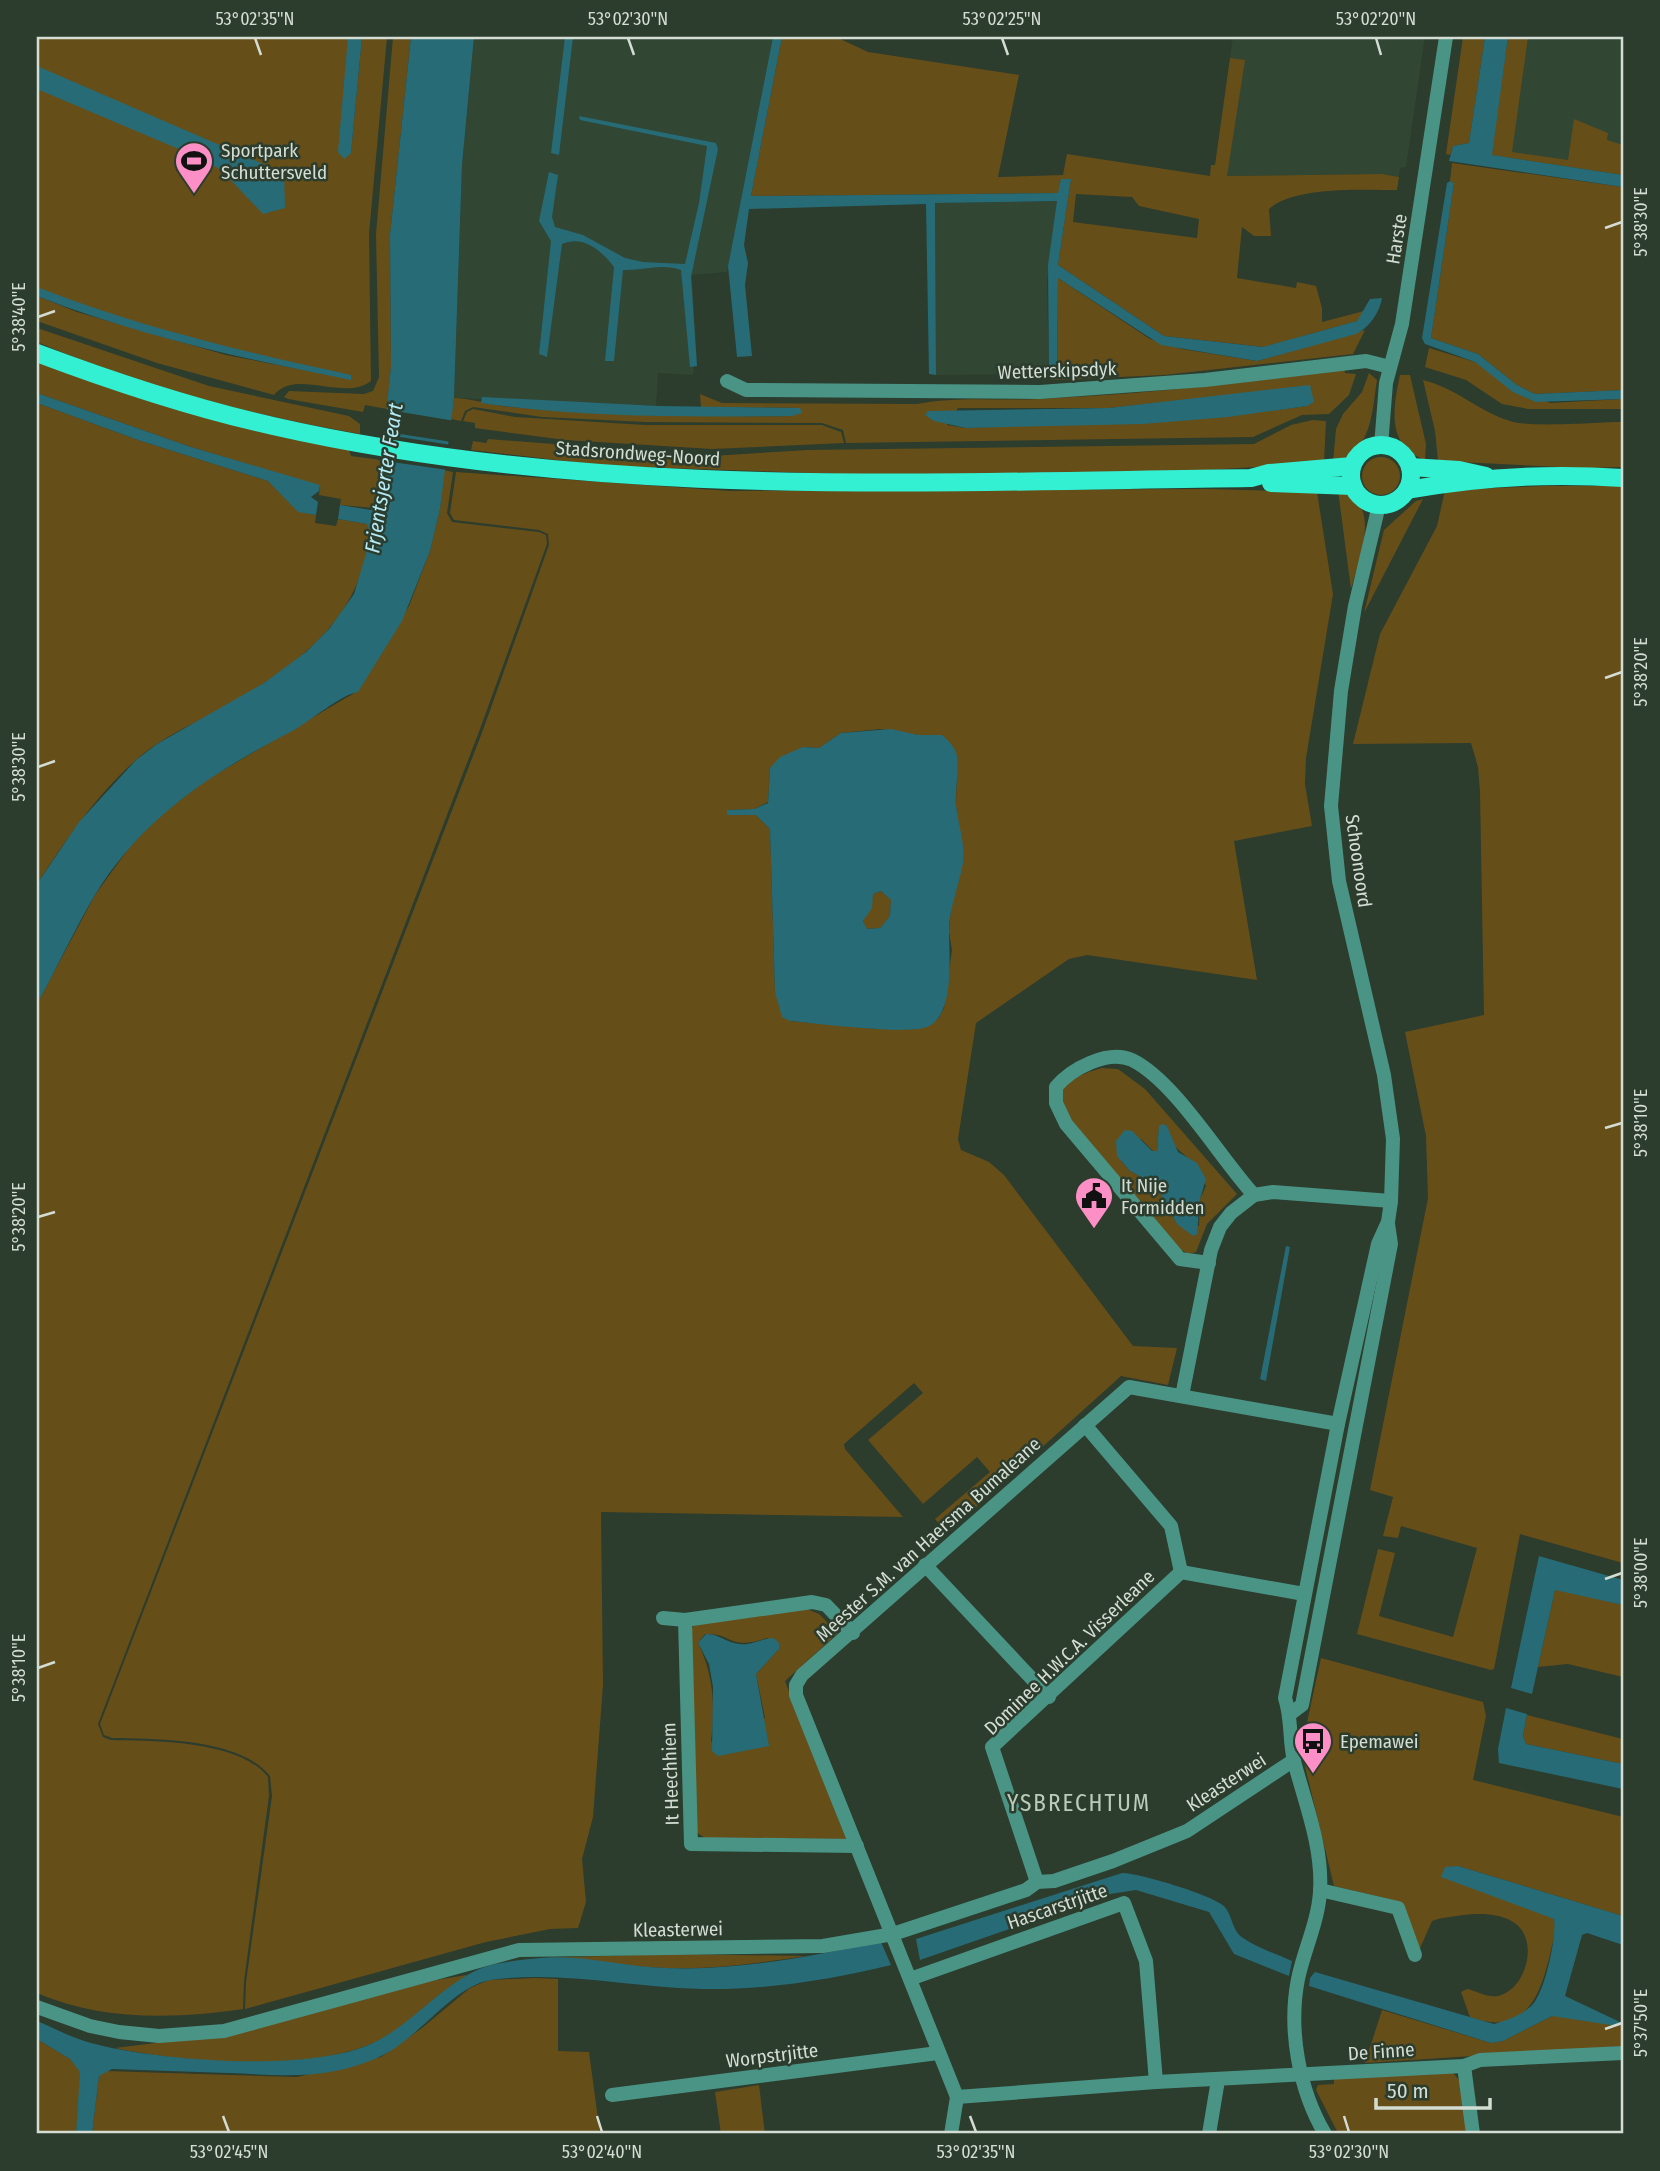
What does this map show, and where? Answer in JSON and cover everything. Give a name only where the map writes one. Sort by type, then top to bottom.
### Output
[{"type":"main road","name":"Stadsrondweg-Noord","points":[[37,353],[187,404],[272,426],[467,460],[578,472],[819,484],[1251,478],[1269,473],[1352,466]]},
{"type":"main road","points":[[1381,446],[1403,454],[1410,467],[1411,481],[1408,490],[1396,501],[1379,505],[1364,500],[1353,486],[1352,466],[1361,453],[1381,446]]},
{"type":"main road","points":[[1410,467],[1459,470],[1491,477],[1623,475]]},
{"type":"main road","points":[[1408,490],[1460,485],[1491,477]]},
{"type":"main road","name":"Stadsrondweg-Noord","points":[[1251,478],[1268,483],[1353,486]]},
{"type":"street","name":"Harste","points":[[1381,446],[1390,366],[1402,324],[1446,37]]},
{"type":"street","name":"Wetterskipsdyk","points":[[727,381],[746,390],[1040,392],[1231,377],[1366,361],[1390,366]]},
{"type":"street","name":"Schoonoord","points":[[1290,1714],[1302,1705],[1391,1244],[1388,1222],[1393,1139],[1384,1075],[1339,881],[1331,806],[1341,691],[1353,617],[1375,534],[1379,505]]},
{"type":"street","points":[[1209,1263],[1180,1259],[1066,1124],[1056,1103],[1056,1087],[1065,1076],[1081,1067],[1118,1056],[1133,1061],[1166,1087],[1254,1195]]},
{"type":"street","points":[[1182,1396],[1209,1263],[1220,1227],[1254,1195],[1273,1192],[1391,1201]]},
{"type":"street","name":"Schoonoord","points":[[1338,1424],[1378,1244],[1388,1222]]},
{"type":"street","name":"Meester S.M. van Haersma Bumaleane","points":[[893,1934],[796,1695],[796,1685],[802,1675],[853,1633],[925,1565],[1129,1387],[1338,1424]]},
{"type":"street","points":[[1325,2134],[1306,2096],[1301,2076],[1296,2020],[1298,1981],[1313,1930],[1320,1890],[1320,1861],[1294,1760],[1290,1714],[1285,1698],[1338,1424]]},
{"type":"street","points":[[1086,1425],[1171,1526],[1181,1572]]},
{"type":"street","points":[[925,1565],[1049,1697]]},
{"type":"street","name":"Dominee H.W.C.A. Visserleane","points":[[1037,1882],[992,1748],[1181,1572],[1304,1594]]},
{"type":"street","points":[[663,1618],[685,1620],[812,1602],[827,1605],[853,1633]]},
{"type":"street","name":"It Heechhiem","points":[[685,1620],[691,1844],[857,1846]]},
{"type":"street","name":"Kleasterwei","points":[[37,2007],[90,2026],[119,2032],[159,2036],[224,2031],[519,1950],[823,1946],[893,1934],[1026,1890],[1037,1882],[1054,1881],[1113,1861],[1187,1830],[1294,1760]]},
{"type":"street","points":[[1320,1890],[1398,1908],[1415,1955]]},
{"type":"street","name":"Hascarstrjitte","points":[[910,1979],[1124,1903],[1146,1961],[1156,2082]]},
{"type":"street","points":[[893,1934],[957,2097],[951,2134]]},
{"type":"street","name":"Worpstrjitte","points":[[612,2095],[938,2053]]},
{"type":"street","name":"De Finne","points":[[1301,2076],[1464,2066],[1480,2060],[1623,2053]]},
{"type":"street","points":[[1464,2066],[1473,2134]]},
{"type":"street","points":[[957,2097],[1156,2082],[1301,2076]]},
{"type":"street","points":[[1209,2134],[1218,2080]]},
{"type":"shaded area","name":"Sportpark Schuttersveld","points":[[37,37],[354,37],[351,153],[362,37],[387,37],[369,234],[371,381],[360,387],[348,388],[295,384],[274,395],[157,363],[37,321],[37,296],[77,312],[226,355],[351,379],[223,351],[37,290]]},
{"type":"shaded area","points":[[393,37],[411,37],[390,235],[391,366],[387,409],[365,405],[363,412],[288,399],[284,397],[289,391],[364,394],[373,391],[379,377],[376,234]]},
{"type":"shaded area","points":[[474,37],[773,37],[727,272],[692,275],[697,366],[694,367],[693,375],[658,373],[656,406],[454,398],[462,165]]},
{"type":"shaded area","points":[[782,37],[836,37],[868,52],[1019,75],[998,177],[1063,175],[1067,154],[1210,176],[1211,165],[1215,165],[1230,58],[1245,60],[1227,176],[1382,174],[1399,177],[1397,190],[1330,191],[1294,196],[1280,202],[1269,209],[1271,236],[1254,236],[1242,227],[1237,278],[1296,288],[1297,282],[1316,286],[1322,308],[1322,322],[1364,311],[1357,321],[1264,347],[1164,336],[1058,265],[1071,179],[1061,179],[1059,193],[751,196]],"holes":[[[1076,194],[1132,197],[1139,206],[1199,219],[1197,238],[1073,222]]]},
{"type":"shaded area","points":[[1233,37],[1425,37],[1406,167],[1400,168],[1399,177],[1382,174],[1226,176],[1244,61],[1230,58]]},
{"type":"shaded area","points":[[1463,37],[1485,37],[1469,143],[1453,146],[1450,155],[1446,154]]},
{"type":"shaded area","points":[[1508,37],[1623,37],[1623,175],[1498,158]]},
{"type":"shaded area","points":[[1508,37],[1528,37],[1512,152],[1568,160],[1574,119],[1608,133],[1607,140],[1623,145],[1623,175],[1491,155]]},
{"type":"shaded area","points":[[1452,163],[1623,187],[1623,390],[1535,394],[1517,385],[1478,354],[1431,338],[1454,183],[1450,181]]},
{"type":"shaded area","points":[[1058,201],[1047,281],[1049,374],[936,375],[935,203]]},
{"type":"shaded area","points":[[1058,278],[1150,339],[1182,349],[1257,361],[1365,330],[1353,354],[1164,375],[1052,380],[1052,374],[1057,374]]},
{"type":"shaded area","points":[[37,328],[209,386],[349,416],[360,424],[360,434],[237,408],[115,372],[37,342]]},
{"type":"shaded area","points":[[1429,348],[1475,362],[1550,403],[1623,399],[1623,409],[1528,409],[1502,404],[1466,380],[1425,367]]},
{"type":"shaded area","points":[[37,362],[271,434],[349,450],[351,456],[381,460],[374,508],[340,505],[341,499],[319,495],[320,486],[191,447],[37,393]]},
{"type":"shaded area","points":[[1344,369],[1345,373],[1356,374],[1349,395],[1329,414],[1302,415],[1253,437],[846,443],[843,430],[822,423],[645,422],[542,417],[473,407],[465,411],[461,421],[451,419],[454,398],[511,407],[581,412],[792,416],[800,408],[701,407],[700,394],[722,403],[917,404],[948,400],[1040,399],[1116,394],[1230,384]],"holes":[[[1176,401],[1307,406],[1137,421],[966,428],[947,425],[958,408],[1109,408]]]},
{"type":"shaded area","points":[[1369,373],[1377,380],[1368,430],[1356,450],[1333,462],[1336,429],[1343,414],[1362,392]]},
{"type":"shaded area","points":[[1400,375],[1410,375],[1426,444],[1425,460],[1412,454],[1398,436],[1395,400]]},
{"type":"shaded area","points":[[1423,380],[1446,388],[1510,421],[1548,424],[1623,422],[1623,467],[1581,468],[1438,461],[1435,431]]},
{"type":"shaded area","points":[[37,403],[138,440],[268,481],[298,511],[316,515],[315,523],[336,526],[338,519],[367,524],[371,538],[354,591],[321,637],[278,674],[254,690],[168,737],[136,760],[95,803],[37,884]]},
{"type":"shaded area","points":[[473,409],[515,417],[645,425],[822,425],[841,432],[844,443],[712,449],[565,440],[475,428],[475,423],[463,421],[467,412]]},
{"type":"shaded area","points":[[1313,420],[1326,421],[1324,463],[1189,471],[872,475],[608,466],[471,450],[473,441],[486,443],[488,439],[712,456],[807,450],[1254,444],[1291,425]]},
{"type":"shaded area","points":[[1381,457],[1394,463],[1400,476],[1394,489],[1381,495],[1368,489],[1362,476],[1368,463]]},
{"type":"shaded area","points":[[444,470],[453,472],[447,513],[452,522],[539,532],[546,535],[547,544],[480,729],[98,1724],[103,1737],[111,1740],[172,1742],[217,1749],[255,1765],[268,1777],[269,1796],[244,1981],[243,2009],[164,2016],[86,2009],[37,1993],[37,1004],[95,895],[131,845],[156,819],[203,782],[356,692],[409,606],[430,551],[440,509]]},
{"type":"shaded area","points":[[456,472],[730,491],[1206,489],[1317,492],[1333,594],[1306,758],[1305,784],[1312,826],[1234,841],[1257,980],[1087,955],[1069,959],[976,1023],[958,1139],[961,1150],[989,1162],[1004,1175],[1133,1346],[1177,1348],[1168,1385],[1121,1376],[947,1533],[935,1519],[990,1472],[977,1457],[923,1504],[868,1440],[923,1393],[914,1383],[844,1444],[845,1449],[903,1517],[601,1512],[603,1685],[593,1817],[582,1859],[586,1902],[578,1928],[550,1929],[486,1942],[245,2009],[246,1982],[272,1796],[270,1776],[256,1763],[239,1754],[173,1740],[112,1738],[104,1735],[100,1724],[483,730],[549,545],[548,534],[539,530],[454,520],[450,513]],"holes":[[[880,729],[918,735],[942,735],[957,758],[956,805],[962,867],[951,908],[949,932],[952,950],[944,1008],[938,1019],[878,1029],[790,1021],[775,992],[770,829],[756,815],[728,815],[728,810],[754,809],[768,802],[770,768],[803,747],[819,748],[841,733]]]},
{"type":"shaded area","points":[[1623,486],[1623,1563],[1520,1534],[1494,1669],[1491,1670],[1357,1634],[1378,1549],[1395,1553],[1379,1616],[1453,1637],[1477,1548],[1401,1526],[1398,1538],[1383,1536],[1393,1497],[1370,1490],[1428,1198],[1426,1136],[1405,1032],[1484,1015],[1480,792],[1478,767],[1471,743],[1353,744],[1380,634],[1437,526],[1445,490]]},
{"type":"shaded area","points":[[1338,490],[1352,497],[1361,506],[1364,519],[1363,547],[1351,589]]},
{"type":"shaded area","points":[[1423,499],[1364,613],[1384,530],[1416,501]]},
{"type":"shaded area","points":[[881,891],[891,900],[890,917],[880,928],[866,929],[863,921],[873,894]]},
{"type":"shaded area","points":[[1102,1068],[1118,1069],[1145,1089],[1237,1194],[1207,1224],[1196,1252],[1189,1254],[1179,1249],[1095,1154],[1067,1114],[1062,1099],[1065,1087],[1076,1078]],"holes":[[[1167,1126],[1174,1144],[1193,1163],[1206,1186],[1200,1199],[1199,1226],[1177,1224],[1155,1184],[1130,1171],[1121,1161],[1141,1139],[1153,1151],[1157,1151],[1159,1127]]]},
{"type":"shaded area","points":[[1555,1590],[1623,1605],[1623,1677],[1568,1664],[1538,1667]]},
{"type":"shaded area","points":[[807,1609],[819,1614],[838,1633],[785,1681],[846,1839],[705,1838],[696,1832],[688,1636],[696,1620]],"holes":[[[705,1634],[745,1643],[767,1638],[779,1649],[756,1674],[765,1718],[711,1742],[712,1691],[698,1643]]]},
{"type":"shaded area","points":[[1321,1658],[1483,1702],[1486,1716],[1473,1780],[1623,1817],[1623,1916],[1458,1866],[1554,1919],[1556,1928],[1542,1983],[1534,2000],[1524,2012],[1510,2020],[1492,2022],[1470,2017],[1461,1992],[1467,1989],[1498,1996],[1516,1984],[1523,1974],[1528,1951],[1521,1929],[1513,1922],[1486,1914],[1432,1921],[1417,1955],[1393,1900],[1334,1886],[1303,1758],[1304,1736]]},
{"type":"shaded area","points":[[1527,1715],[1623,1739],[1623,1764],[1526,1744],[1523,1736]]},
{"type":"shaded area","points":[[666,1954],[806,1956],[701,1968],[650,1967],[541,1958]]},
{"type":"shaded area","points":[[467,1975],[384,2038],[343,2053],[279,2062],[244,2062],[175,2058],[115,2048],[228,2034],[430,1981]]},
{"type":"shaded area","points":[[558,1979],[558,2051],[589,2052],[600,2134],[92,2134],[99,2076],[105,2071],[297,2077],[381,2057],[422,2028],[470,1988],[489,1980]]},
{"type":"shaded area","points":[[1382,2010],[1491,2043],[1503,2041],[1552,2016],[1560,2015],[1623,2025],[1623,2046],[1365,2063]]},
{"type":"shaded area","points":[[37,2039],[70,2059],[81,2072],[76,2134],[37,2134]]},
{"type":"shaded area","points":[[1453,2073],[1460,2081],[1467,2134],[1342,2134],[1337,2131],[1316,2090],[1318,2085],[1334,2084],[1334,2079]]},
{"type":"shaded area","points":[[759,2085],[765,2134],[721,2134],[715,2092]]},
{"type":"water","points":[[348,37],[362,37],[351,153],[344,159],[338,152]]},
{"type":"water","name":"Frjentsjerter Feart","points":[[411,37],[474,37],[462,165],[454,398],[440,509],[430,551],[402,621],[358,692],[343,698],[294,730],[236,762],[158,819],[114,867],[95,895],[37,1004],[37,884],[79,822],[136,760],[157,744],[264,683],[306,652],[329,629],[354,594],[371,537],[367,524],[338,519],[340,505],[371,510],[378,495],[391,366],[390,235]]},
{"type":"water","points":[[565,37],[573,37],[559,155],[551,153]]},
{"type":"water","points":[[773,37],[782,37],[751,196],[1058,193],[1061,179],[1071,179],[1058,265],[1164,336],[1263,347],[1357,321],[1370,299],[1382,298],[1379,309],[1369,324],[1356,334],[1257,361],[1161,345],[1058,278],[1057,374],[1049,374],[1048,265],[1057,201],[935,203],[936,375],[929,374],[926,204],[749,209],[744,245],[748,263],[745,285],[752,356],[737,357],[728,266]]},
{"type":"water","points":[[1485,37],[1508,37],[1492,155],[1623,175],[1623,187],[1449,161],[1453,146],[1469,143]]},
{"type":"water","points":[[37,66],[284,173],[285,208],[263,214],[223,172],[207,161],[37,89]]},
{"type":"water","points":[[579,116],[716,143],[718,149],[691,277],[697,366],[690,367],[681,270],[666,267],[623,270],[614,361],[605,361],[614,267],[597,250],[577,241],[562,244],[547,357],[539,354],[551,241],[539,221],[549,172],[558,175],[552,217],[555,227],[583,235],[625,258],[643,262],[685,264],[699,203],[707,146],[580,120]]},
{"type":"water","points":[[1447,183],[1454,183],[1431,338],[1478,354],[1517,385],[1535,394],[1623,390],[1623,399],[1536,402],[1513,392],[1475,362],[1425,344],[1422,338]]},
{"type":"water","points":[[37,287],[153,326],[232,348],[351,375],[351,380],[153,335],[37,296]]},
{"type":"water","points":[[1310,385],[1314,402],[1307,406],[1228,417],[1143,424],[966,428],[934,421],[925,415],[928,411],[1109,408]]},
{"type":"water","points":[[37,393],[191,447],[320,485],[319,491],[311,497],[318,502],[316,515],[298,512],[268,481],[138,440],[37,403]]},
{"type":"water","points":[[482,397],[659,406],[800,408],[802,413],[792,416],[597,414],[481,403]]},
{"type":"water","points":[[891,729],[918,735],[942,735],[957,756],[956,805],[963,860],[949,923],[949,983],[943,1009],[937,1019],[929,1026],[919,1029],[840,1026],[790,1021],[782,1017],[775,992],[770,829],[756,815],[727,815],[727,810],[754,809],[768,803],[770,768],[780,757],[803,747],[819,748],[841,733]],"holes":[[[881,891],[891,900],[890,916],[880,928],[867,929],[863,921],[872,908],[873,894]]]},
{"type":"water","points":[[1159,1126],[1167,1126],[1178,1152],[1197,1163],[1206,1179],[1200,1199],[1197,1234],[1193,1236],[1177,1224],[1155,1184],[1130,1171],[1117,1156],[1116,1141],[1125,1130],[1132,1131],[1152,1151],[1157,1151]]},
{"type":"water","points":[[1286,1246],[1290,1247],[1266,1381],[1260,1379]]},
{"type":"water","points":[[1539,1556],[1623,1580],[1623,1605],[1555,1590],[1532,1694],[1511,1688]]},
{"type":"water","points":[[706,1634],[739,1644],[774,1638],[779,1643],[779,1649],[756,1674],[769,1746],[718,1756],[712,1751],[713,1687],[709,1664],[698,1643]]},
{"type":"water","points":[[1506,1708],[1527,1714],[1523,1736],[1526,1744],[1623,1764],[1623,1789],[1499,1763],[1498,1749]]},
{"type":"water","points":[[1458,1866],[1623,1916],[1623,1945],[1587,1933],[1582,1935],[1565,1996],[1620,2022],[1617,2026],[1552,2016],[1503,2041],[1491,2043],[1309,1986],[1310,1978],[1315,1972],[1494,2024],[1515,2017],[1529,2008],[1546,1976],[1554,1938],[1554,1919],[1441,1877],[1445,1867]]},
{"type":"water","points":[[1122,1873],[1175,1885],[1217,1901],[1227,1910],[1243,1938],[1292,1961],[1289,1976],[1234,1954],[1209,1912],[1136,1890],[1110,1894],[920,1960],[916,1939]]},
{"type":"water","points":[[881,1942],[891,1965],[774,1986],[703,1989],[570,1978],[517,1977],[491,1980],[462,1992],[407,2039],[379,2057],[359,2065],[322,2073],[286,2075],[112,2069],[99,2076],[92,2134],[76,2134],[80,2072],[70,2059],[37,2039],[37,2021],[91,2043],[154,2055],[233,2061],[312,2058],[346,2052],[373,2043],[463,1978],[499,1963],[556,1957],[650,1967],[720,1967],[801,1957]]},
{"type":"pier","points":[[383,409],[455,421],[452,442],[381,431]]},
{"type":"pier","points":[[381,434],[451,445],[448,470],[378,460]]},
{"type":"place","name":"Sportpark Schuttersveld","points":[[194,195]]},
{"type":"place","name":"It Nije Formidden","points":[[1094,1230]]},
{"type":"place","name":"Epemawei","points":[[1313,1775]]},
{"type":"district","name":"YSBRECHTUM","points":[[1079,1803]]}]
